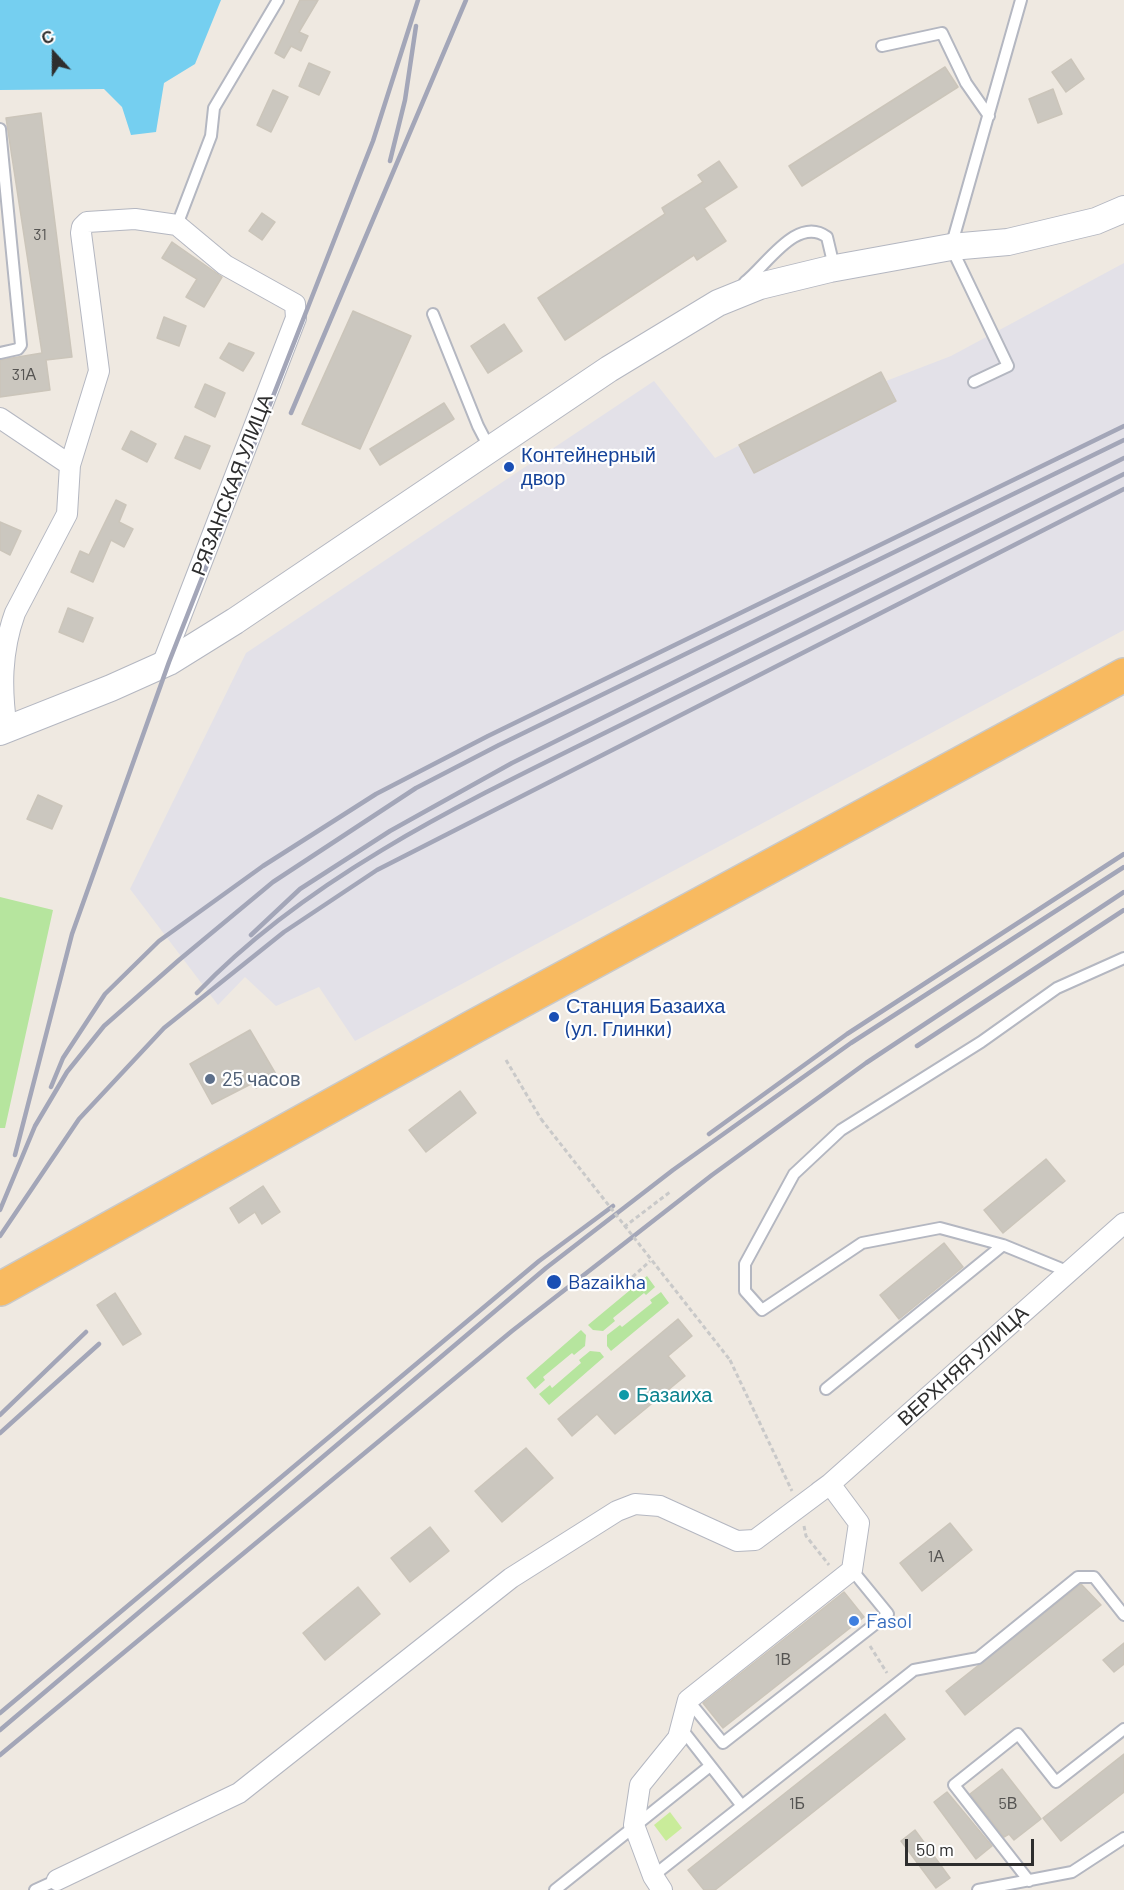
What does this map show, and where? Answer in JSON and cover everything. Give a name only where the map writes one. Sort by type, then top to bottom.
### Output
[{"type":"highway","points":[[0,1289],[432,1050],[1124,675]]},
{"type":"street","points":[[177,225],[135,219],[87,222],[82,227],[99,371],[70,465],[67,514],[15,613],[9,629],[1,686],[3,731],[162,664],[235,621],[491,451],[609,369],[718,303],[760,286],[830,269],[951,248],[1008,242],[1096,221],[1124,209]]},
{"type":"street","name":"РЯЗАНСКАЯ УЛИЦА","points":[[162,664],[296,318],[295,304],[225,265],[177,225]]},
{"type":"street","points":[[0,418],[70,465]]},
{"type":"street","name":"ВЕРХНЯЯ УЛИЦА","points":[[57,1880],[239,1793],[511,1578],[617,1511],[634,1504],[660,1506],[736,1541],[755,1540],[830,1484],[1124,1223]]},
{"type":"street","points":[[657,1883],[634,1825],[640,1785],[678,1738],[688,1700],[852,1570],[859,1523],[830,1484]]},
{"type":"lane","points":[[177,225],[211,136],[214,108],[278,0]]},
{"type":"lane","points":[[974,382],[1008,366],[951,248],[1021,0]]},
{"type":"lane","points":[[882,46],[942,33],[966,83],[989,116]]},
{"type":"lane","points":[[0,129],[21,345],[18,349],[0,353]]},
{"type":"lane","points":[[718,303],[760,271],[794,235],[819,231],[827,237],[832,258],[830,269]]},
{"type":"lane","points":[[433,314],[478,426],[491,451]]},
{"type":"lane","points":[[1069,1272],[1030,1254],[940,1228],[862,1243],[762,1310],[745,1291],[745,1264],[794,1174],[841,1130],[981,1042],[1056,988],[1124,958]]},
{"type":"lane","points":[[826,1389],[1003,1245]]},
{"type":"lane","points":[[688,1700],[723,1743],[888,1614],[852,1570]]},
{"type":"lane","points":[[657,1883],[742,1806],[914,1670],[978,1658],[1078,1577],[1094,1577],[1124,1615]]},
{"type":"lane","points":[[681,1728],[742,1806]]},
{"type":"lane","points":[[1029,1881],[954,1785],[1018,1734],[1056,1782],[1124,1729]]},
{"type":"lane","points":[[555,1890],[710,1766]]},
{"type":"lane","points":[[978,1890],[1072,1872],[1124,1838]]},
{"type":"lane","points":[[35,1890],[57,1880]]},
{"type":"path","points":[[506,1060],[541,1119],[650,1261],[730,1360],[800,1507],[806,1536],[830,1566]]},
{"type":"path","points":[[624,1227],[670,1192]]},
{"type":"path","points":[[627,1282],[650,1261]]},
{"type":"path","points":[[867,1642],[890,1677]]},
{"type":"shaded area","points":[[1124,263],[1124,630],[355,1041],[319,987],[276,1006],[245,977],[218,1005],[130,889],[246,653],[654,381],[715,458],[881,372],[886,381],[951,356]]},
{"type":"green space","points":[[0,897],[53,910],[5,1128],[0,1128]]},
{"type":"green space","points":[[647,1276],[655,1287],[613,1318],[615,1321],[603,1331],[593,1330],[588,1325]]},
{"type":"green space","points":[[661,1292],[669,1303],[611,1351],[607,1346],[607,1335],[620,1325],[622,1327],[652,1303],[650,1300]]},
{"type":"green space","points":[[581,1330],[586,1335],[585,1346],[574,1355],[572,1353],[543,1377],[545,1380],[535,1389],[526,1378]]},
{"type":"green space","points":[[590,1351],[600,1352],[604,1357],[549,1405],[539,1394],[550,1385],[552,1388],[581,1363],[579,1360]]},
{"type":"green space","points":[[670,1812],[682,1828],[666,1841],[654,1825]]},
{"type":"water","points":[[0,0],[221,0],[195,64],[164,83],[156,132],[131,135],[122,107],[104,89],[0,90]]},
{"type":"building","points":[[300,0],[318,0],[299,32],[308,36],[301,51],[291,46],[284,58],[275,53]]},
{"type":"building","points":[[1071,59],[1084,79],[1066,92],[1052,72]]},
{"type":"building","points":[[309,63],[330,72],[319,95],[299,86]]},
{"type":"building","points":[[945,67],[958,87],[802,186],[789,166]]},
{"type":"building","points":[[1053,89],[1062,114],[1038,123],[1029,99]]},
{"type":"building","points":[[273,90],[288,97],[271,132],[257,125]]},
{"type":"building","points":[[41,113],[72,357],[46,360],[50,390],[0,397],[0,360],[42,353],[6,118]]},
{"type":"building","points":[[719,161],[737,187],[704,208],[726,241],[697,260],[694,255],[565,340],[538,298],[665,214],[662,208],[703,182],[698,175]]},
{"type":"building","points":[[262,213],[275,222],[262,240],[249,231]]},
{"type":"building","points":[[172,242],[222,277],[204,307],[186,297],[197,279],[162,258]]},
{"type":"building","points":[[353,311],[411,336],[360,449],[302,424]]},
{"type":"building","points":[[164,317],[186,326],[179,346],[157,338]]},
{"type":"building","points":[[504,324],[522,351],[488,373],[471,346]]},
{"type":"building","points":[[229,343],[254,353],[243,371],[220,358]]},
{"type":"building","points":[[881,372],[896,401],[754,473],[739,445]]},
{"type":"building","points":[[205,384],[225,393],[215,417],[195,407]]},
{"type":"building","points":[[444,403],[454,419],[380,465],[370,449]]},
{"type":"building","points":[[131,431],[156,444],[147,462],[122,449]]},
{"type":"building","points":[[185,436],[210,446],[200,469],[175,458]]},
{"type":"building","points":[[116,500],[126,505],[119,522],[133,529],[124,547],[111,540],[93,582],[71,572],[80,551],[89,555]]},
{"type":"building","points":[[0,522],[21,531],[10,555],[0,550]]},
{"type":"building","points":[[68,608],[93,618],[83,642],[59,632]]},
{"type":"building","points":[[38,795],[62,806],[52,829],[27,819]]},
{"type":"building","points":[[250,1030],[277,1076],[256,1088],[253,1083],[212,1104],[190,1064]]},
{"type":"building","points":[[460,1091],[476,1113],[426,1152],[409,1130]]},
{"type":"building","points":[[1046,1159],[1065,1181],[1003,1233],[984,1210]]},
{"type":"building","points":[[263,1186],[280,1212],[262,1224],[255,1212],[239,1223],[230,1208]]},
{"type":"building","points":[[944,1243],[963,1267],[899,1319],[880,1295]]},
{"type":"building","points":[[115,1293],[141,1334],[123,1345],[97,1305]]},
{"type":"building","name":"Базаиха","points":[[678,1319],[692,1336],[668,1356],[685,1376],[615,1434],[597,1414],[572,1436],[558,1419]]},
{"type":"building","points":[[526,1448],[553,1478],[502,1522],[475,1491]]},
{"type":"building","points":[[950,1523],[972,1550],[922,1591],[900,1563]]},
{"type":"building","points":[[430,1527],[449,1551],[410,1582],[391,1558]]},
{"type":"building","points":[[1081,1584],[1101,1605],[965,1715],[946,1691]]},
{"type":"building","points":[[358,1587],[380,1614],[325,1660],[303,1633]]},
{"type":"building","points":[[844,1592],[864,1617],[723,1728],[703,1703]]},
{"type":"building","points":[[1124,1643],[1124,1664],[1114,1672],[1103,1660]]},
{"type":"building","points":[[885,1714],[905,1739],[715,1890],[704,1890],[688,1870]]},
{"type":"building","points":[[1124,1754],[1124,1792],[1061,1841],[1043,1818]]},
{"type":"building","points":[[1002,1769],[1041,1819],[1014,1840],[1009,1834],[1004,1837],[970,1794]]},
{"type":"building","points":[[947,1792],[992,1846],[976,1859],[934,1802]]},
{"type":"building","points":[[915,1830],[950,1878],[936,1888],[901,1841]]},
{"type":"railway","points":[[15,1155],[72,934],[169,662],[373,141],[418,0]]},
{"type":"railway","points":[[291,413],[466,0]]},
{"type":"railway","points":[[390,161],[405,100],[416,26]]},
{"type":"railway","points":[[51,1087],[63,1058],[105,994],[159,941],[263,866],[376,794],[488,736],[1124,426]]},
{"type":"railway","points":[[0,1210],[35,1126],[67,1072],[104,1026],[273,882],[416,788],[499,745],[1124,440]]},
{"type":"railway","points":[[251,935],[300,889],[390,831],[512,763],[1124,458]]},
{"type":"railway","points":[[197,993],[244,948],[296,907],[351,869],[408,835],[467,802],[1124,474]]},
{"type":"railway","points":[[0,1236],[79,1119],[164,1028],[284,932],[377,870],[1124,489]]},
{"type":"railway","points":[[709,1134],[847,1034],[1124,854]]},
{"type":"railway","points":[[0,1730],[546,1268],[673,1170],[851,1043],[1124,867]]},
{"type":"railway","points":[[0,1755],[512,1331],[712,1175],[866,1063],[1124,892]]},
{"type":"railway","points":[[917,1046],[1124,910]]},
{"type":"railway","points":[[0,1713],[539,1261],[613,1206]]},
{"type":"railway","points":[[0,1415],[86,1332]]},
{"type":"railway","points":[[0,1433],[99,1344]]},
{"type":"place","name":"Контейнерный двор","points":[[509,467]]},
{"type":"place","name":"Станция Базаиха (ул. Глинки)","points":[[554,1017]]},
{"type":"place","name":"25 часов","points":[[210,1079]]},
{"type":"place","name":"Bazaikha","points":[[554,1282]]},
{"type":"place","name":"Базаиха","points":[[624,1395]]},
{"type":"place","name":"Fasol","points":[[854,1621]]}]
